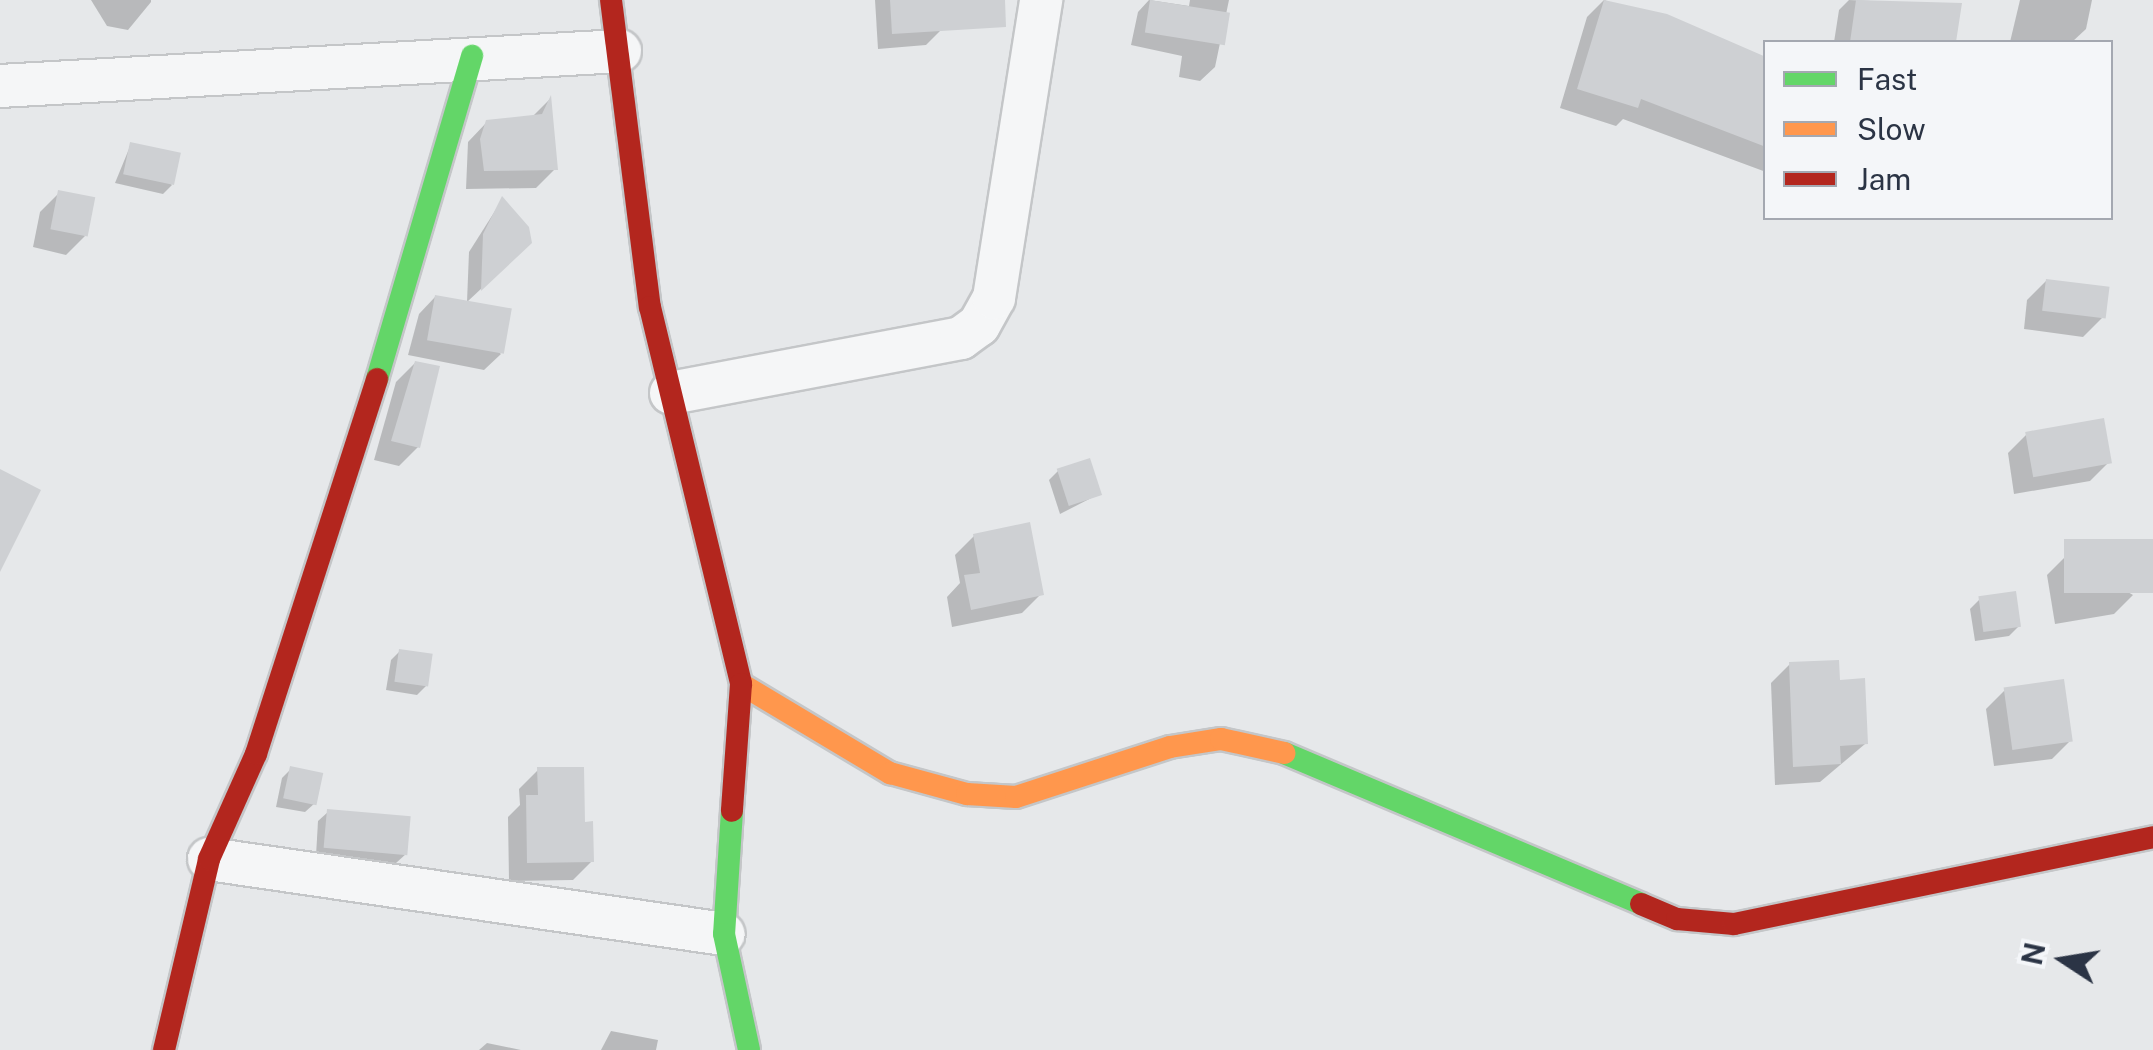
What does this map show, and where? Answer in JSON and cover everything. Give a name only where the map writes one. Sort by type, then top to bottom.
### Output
[{"type":"street","points":[[611,0],[650,307],[741,684],[724,934],[749,1050]]},
{"type":"street","points":[[671,393],[961,338],[979,326],[994,298],[1037,2]]},
{"type":"street","points":[[0,86],[472,56],[620,51]]},
{"type":"street","points":[[164,1050],[209,859],[256,754],[321,566],[472,56]]},
{"type":"street","points":[[741,684],[890,773],[967,794],[1016,797],[1170,747],[1221,739],[1290,754],[1676,919],[1704,924],[1734,924],[2153,837]]},
{"type":"street","points":[[209,859],[724,934]]},
{"type":"building","points":[[890,0],[1005,0],[1006,27],[892,34]]},
{"type":"building","points":[[1150,0],[1230,13],[1225,45],[1145,33]]},
{"type":"building","points":[[1604,0],[1667,14],[1763,56],[1763,146],[1641,99],[1638,108],[1577,89]]},
{"type":"building","points":[[1856,0],[1962,3],[1956,40],[1850,40]]},
{"type":"building","points":[[551,95],[558,170],[484,171],[480,139],[486,120],[542,114]]},
{"type":"building","points":[[130,142],[181,153],[174,185],[123,174]]},
{"type":"building","points":[[58,190],[95,197],[88,237],[50,229]]},
{"type":"building","points":[[502,196],[529,227],[532,243],[481,291],[483,234]]},
{"type":"building","points":[[2046,279],[2110,287],[2106,319],[2042,311]]},
{"type":"building","points":[[435,295],[512,309],[504,354],[427,340]]},
{"type":"building","points":[[415,361],[440,366],[420,448],[391,441]]},
{"type":"building","points":[[2104,418],[2112,463],[2033,477],[2025,432]]},
{"type":"building","points":[[1090,458],[1102,495],[1069,506],[1057,469]]},
{"type":"building","points":[[0,469],[41,490],[0,572]]},
{"type":"building","points":[[1030,522],[1044,595],[971,610],[964,575],[980,573],[973,534]]},
{"type":"building","points":[[2064,539],[2153,539],[2153,593],[2064,593]]},
{"type":"building","points":[[2016,591],[2021,627],[1983,632],[1978,596]]},
{"type":"building","points":[[399,649],[433,654],[428,686],[394,682]]},
{"type":"building","points":[[1839,660],[1840,680],[1865,678],[1868,744],[1840,746],[1841,764],[1793,767],[1789,662]]},
{"type":"building","points":[[2064,679],[2073,741],[2012,750],[2004,687]]},
{"type":"building","points":[[290,766],[323,773],[316,805],[283,798]]},
{"type":"building","points":[[537,767],[584,767],[585,822],[593,821],[594,862],[527,863],[526,795],[538,795]]},
{"type":"building","points":[[327,809],[411,816],[407,855],[324,848]]},
{"type":"traffic: fast","points":[[377,379],[472,56]]},
{"type":"traffic: fast","points":[[1284,753],[1641,904]]},
{"type":"traffic: fast","points":[[732,811],[724,934],[749,1050]]},
{"type":"traffic: slow","points":[[741,684],[890,773],[967,794],[1016,797],[1170,747],[1221,739],[1284,753]]},
{"type":"traffic: jam","points":[[611,0],[650,307],[741,684],[732,811]]},
{"type":"traffic: jam","points":[[164,1050],[209,859],[256,754],[377,379]]},
{"type":"traffic: jam","points":[[1641,904],[1677,919],[1734,924],[2153,837]]}]
